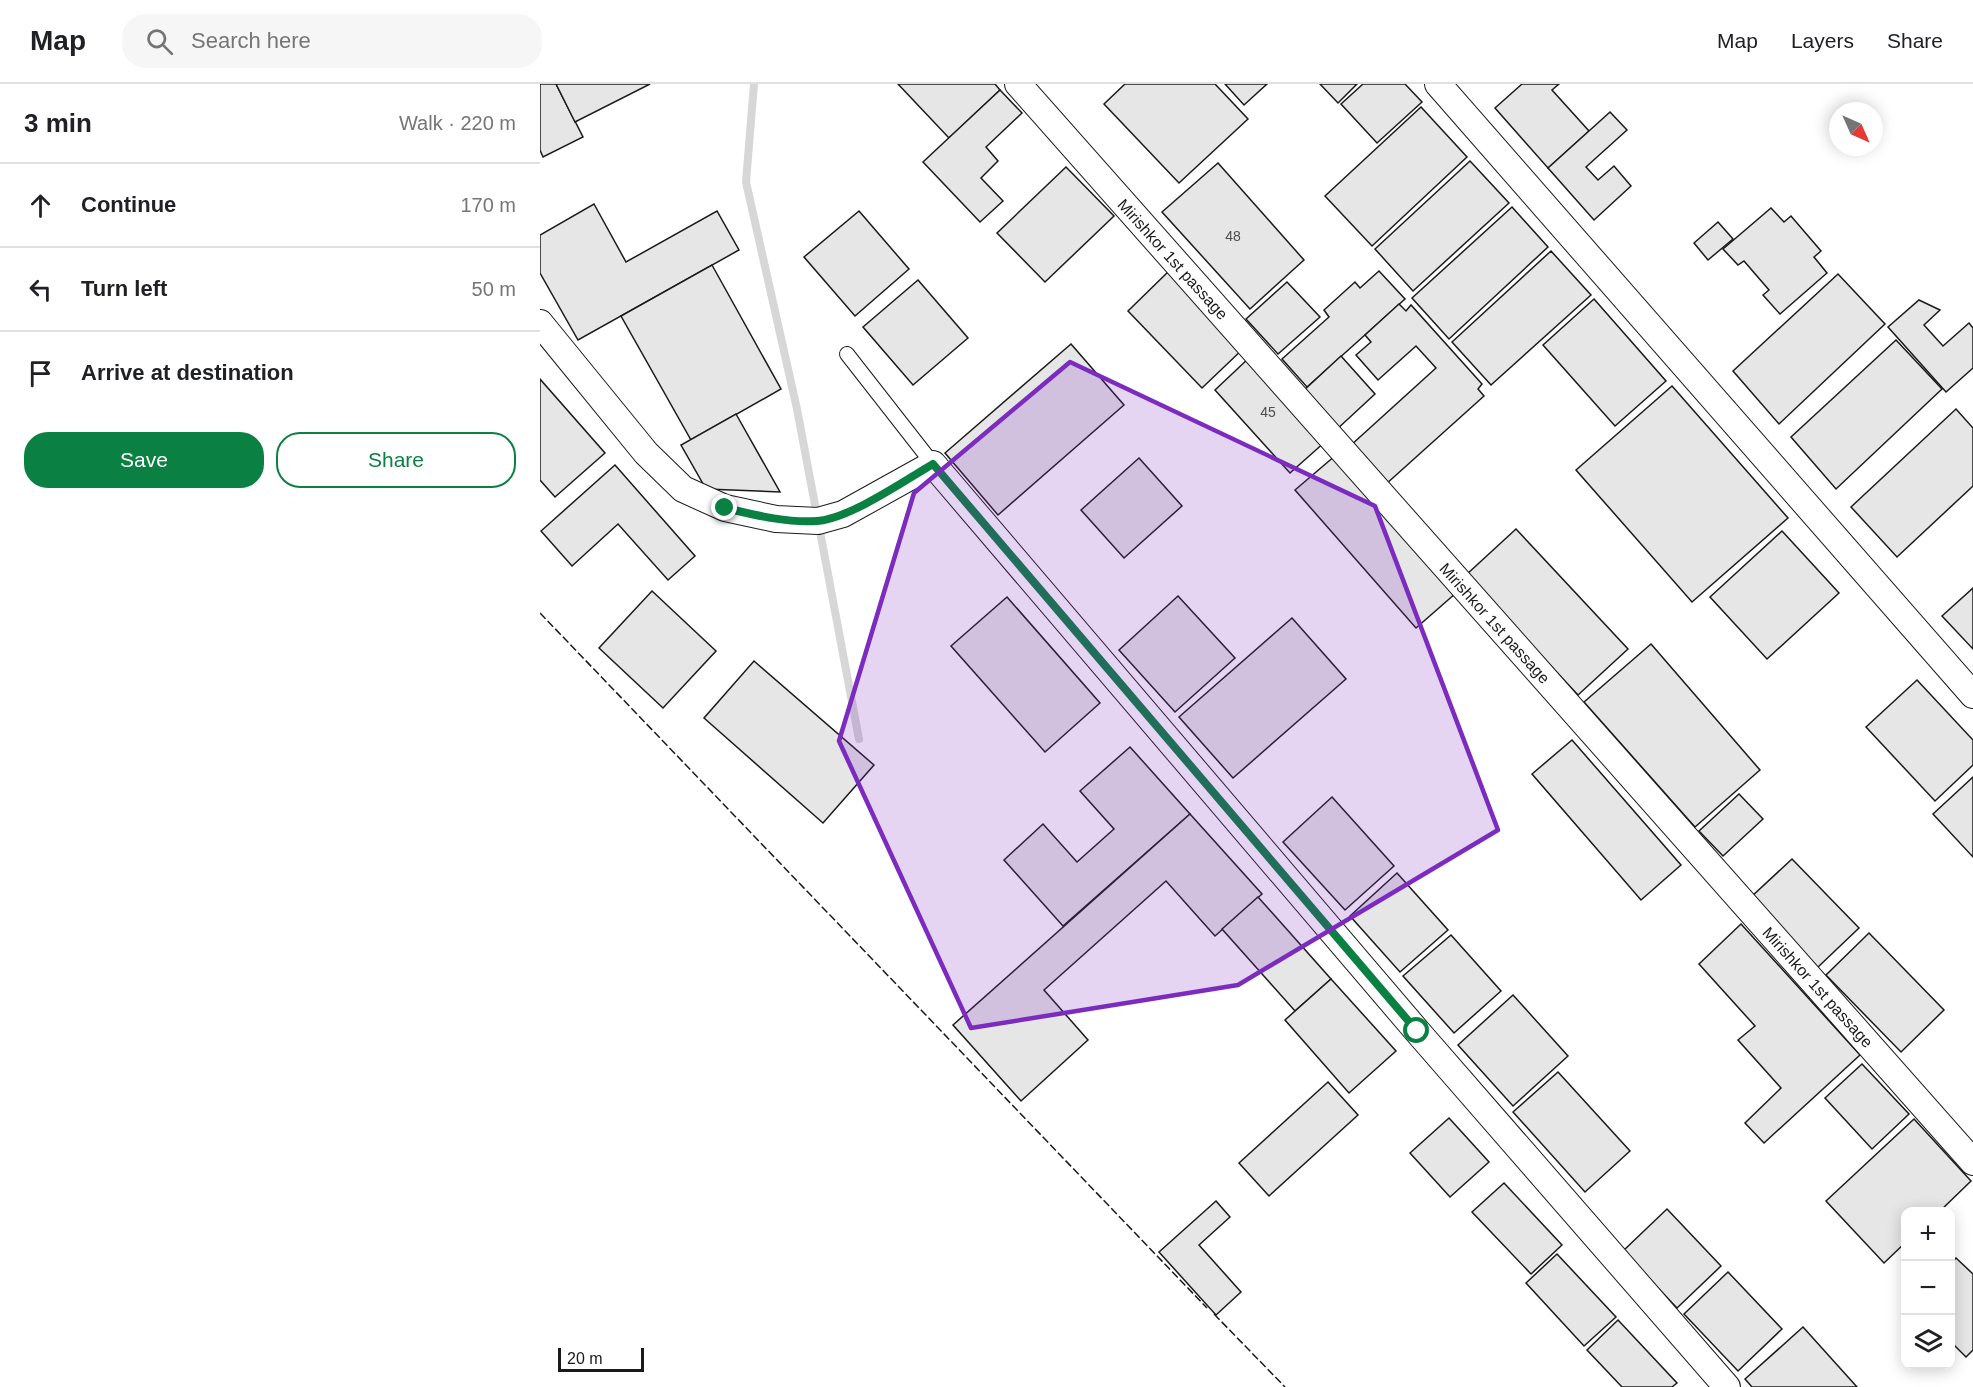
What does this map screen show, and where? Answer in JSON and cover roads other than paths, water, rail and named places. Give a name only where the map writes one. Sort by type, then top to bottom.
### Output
[{"type":"street","name":"Mirishkor 1st passage","points":[[1018,84],[1973,1162]]},
{"type":"street","points":[[1438,84],[1973,694]]},
{"type":"street","points":[[540,323],[646,453],[683,489],[725,508],[776,519],[818,521],[843,514],[933,464],[1417,1031],[1727,1387]]},
{"type":"lane","points":[[848,354],[933,464]]},
{"type":"waterway","points":[[754,84],[746,182],[797,409],[859,739]]}]
